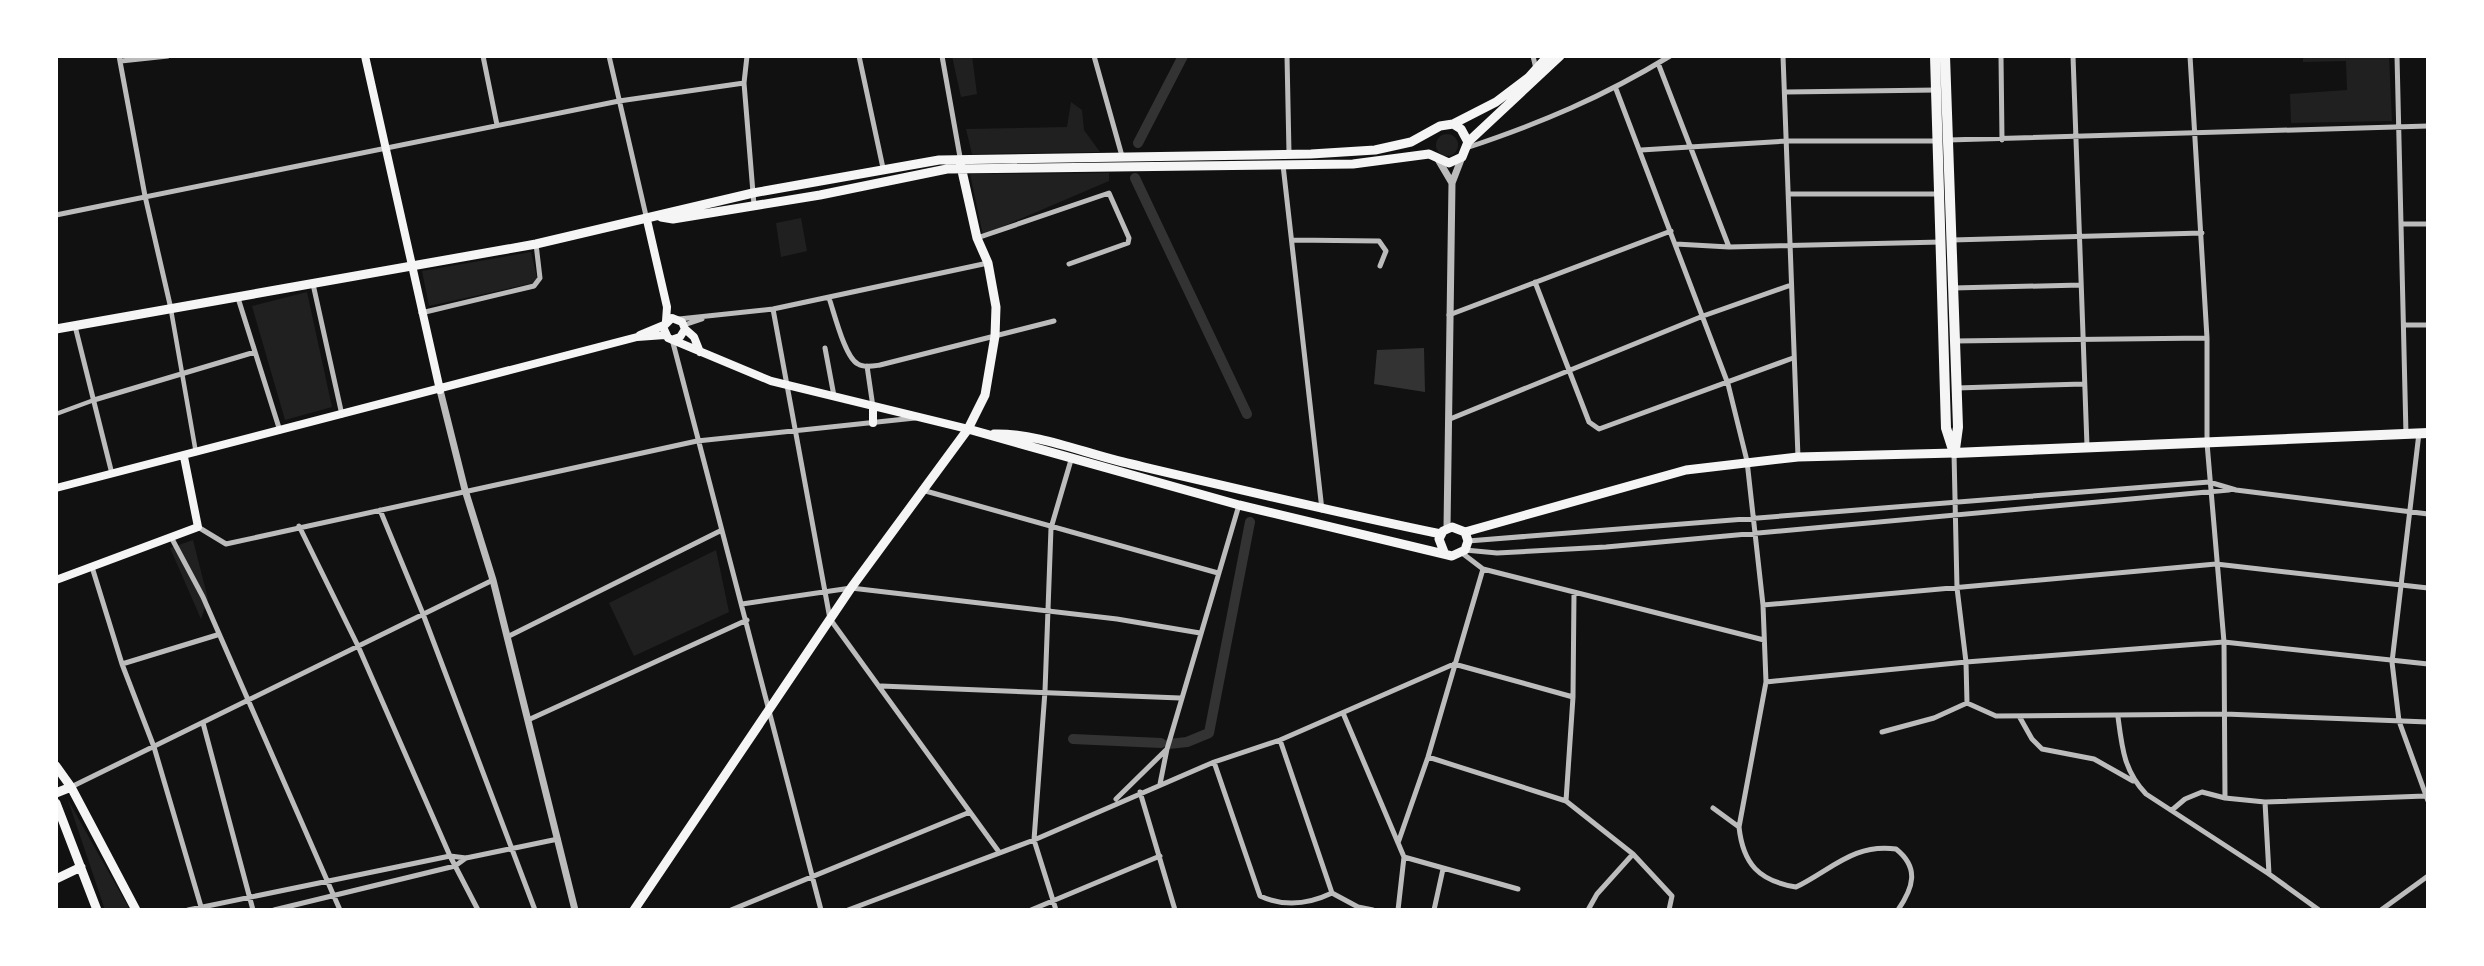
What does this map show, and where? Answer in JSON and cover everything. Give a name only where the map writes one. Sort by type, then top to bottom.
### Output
[{"type":"highway","points":[[1935,56],[1940,242],[1958,427],[1954,453]]},
{"type":"highway","points":[[1945,56],[1953,288],[1946,428],[1954,453]]},
{"type":"highway","points":[[1954,453],[2423,433]]},
{"type":"main road","points":[[365,56],[440,390]]},
{"type":"main road","points":[[56,329],[238,298],[410,264],[536,244],[661,217],[673,210],[753,193],[883,168],[960,157],[1375,150],[1426,136],[1440,126],[1453,124],[1496,102],[1548,56]]},
{"type":"main road","points":[[661,217],[673,219],[960,168],[1353,164],[1429,154],[1439,161],[1449,163],[1560,56]]},
{"type":"main road","points":[[1453,124],[1465,149]]},
{"type":"main road","points":[[1426,136],[1429,154]]},
{"type":"main road","points":[[634,910],[830,619],[968,429],[985,395],[995,336],[996,307],[988,263],[978,238],[960,168],[960,157]]},
{"type":"main road","points":[[647,220],[667,307],[665,323],[670,338],[700,352],[787,385],[834,398],[988,434],[1070,460],[1239,505],[1452,556],[1465,544],[1621,486],[1686,470],[1798,457],[1954,453]]},
{"type":"main road","points":[[667,307],[694,337],[700,352]]},
{"type":"main road","points":[[56,488],[197,454],[637,337],[665,323],[681,323]]},
{"type":"main road","points":[[637,337],[680,337],[681,323]]},
{"type":"main road","points":[[873,407],[873,423]]},
{"type":"main road","points":[[988,434],[1025,436],[1076,451],[1322,510],[1444,531],[1457,527],[1465,544]]},
{"type":"main road","points":[[56,580],[198,527],[184,457]]},
{"type":"main road","points":[[1444,531],[1439,544],[1444,552]]},
{"type":"main road","points":[[56,766],[71,787],[136,910]]},
{"type":"main road","points":[[56,793],[71,787]]},
{"type":"main road","points":[[56,803],[97,910]]},
{"type":"main road","points":[[56,879],[81,867]]},
{"type":"street","points":[[168,56],[120,59],[197,454]]},
{"type":"street","points":[[483,56],[497,125]]},
{"type":"street","points":[[609,56],[647,220]]},
{"type":"street","points":[[747,56],[744,83],[754,205]]},
{"type":"street","points":[[859,56],[883,168]]},
{"type":"street","points":[[942,56],[960,157]]},
{"type":"street","points":[[1094,56],[1122,156]]},
{"type":"street","points":[[1287,56],[1289,153]]},
{"type":"street","points":[[1532,56],[1536,69]]},
{"type":"street","points":[[1444,531],[1450,419],[1452,183],[1465,149],[1523,129],[1616,89],[1670,56]]},
{"type":"street","points":[[1783,56],[1798,457]]},
{"type":"street","points":[[2001,56],[2002,140]]},
{"type":"street","points":[[2073,56],[2087,446]]},
{"type":"street","points":[[2190,56],[2207,338],[2209,482],[2224,642],[2225,798]]},
{"type":"street","points":[[2397,56],[2404,224],[2406,435]]},
{"type":"street","points":[[1658,63],[1693,147],[1729,247]]},
{"type":"street","points":[[56,215],[619,101],[744,83]]},
{"type":"street","points":[[1616,89],[1728,384],[1747,461],[1763,605],[1766,682],[1739,827],[1742,850],[1753,867],[1767,878],[1796,887],[1853,853],[1868,848],[1896,849],[1913,870],[1913,881],[1898,910]]},
{"type":"street","points":[[1786,92],[1937,90]]},
{"type":"street","points":[[1641,150],[1787,141],[2002,140],[2075,135],[2428,126]]},
{"type":"street","points":[[1439,161],[1452,183]]},
{"type":"street","points":[[1283,165],[1322,510]]},
{"type":"street","points":[[978,238],[1109,193],[1125,227],[1128,243],[1069,264]]},
{"type":"street","points":[[1789,194],[1940,194]]},
{"type":"street","points":[[2404,224],[2428,224]]},
{"type":"street","points":[[1449,315],[1671,231]]},
{"type":"street","points":[[1676,244],[1790,246],[2202,233]]},
{"type":"street","points":[[1292,240],[1379,241],[1386,251],[1380,266]]},
{"type":"street","points":[[421,313],[534,286],[540,278],[536,244]]},
{"type":"street","points":[[681,323],[705,317],[773,309],[988,263]]},
{"type":"street","points":[[1535,282],[1571,369],[1589,422],[1599,429],[1793,358]]},
{"type":"street","points":[[313,284],[342,415]]},
{"type":"street","points":[[1450,419],[1703,316],[1791,285]]},
{"type":"street","points":[[1953,288],[2081,285]]},
{"type":"street","points":[[238,298],[281,432]]},
{"type":"street","points":[[829,298],[850,357],[858,365],[867,366],[1054,321]]},
{"type":"street","points":[[773,309],[830,619],[999,852]]},
{"type":"street","points":[[2406,325],[2428,325]]},
{"type":"street","points":[[75,326],[112,474]]},
{"type":"street","points":[[670,338],[720,531],[770,707],[821,910]]},
{"type":"street","points":[[1949,342],[2207,338]]},
{"type":"street","points":[[825,348],[834,398]]},
{"type":"street","points":[[56,414],[255,352]]},
{"type":"street","points":[[867,366],[873,407]]},
{"type":"street","points":[[1955,388],[2083,384]]},
{"type":"street","points":[[440,390],[465,490],[493,580],[575,910]]},
{"type":"street","points":[[198,527],[226,544],[697,441],[915,418]]},
{"type":"street","points":[[2172,810],[2195,793],[2265,802],[2427,799],[2399,721],[2392,662],[2423,433]]},
{"type":"street","points":[[1954,453],[1953,516],[1967,703]]},
{"type":"street","points":[[1056,910],[1034,840],[1045,691],[1051,528],[1070,460]]},
{"type":"street","points":[[1465,544],[1554,533],[1754,516],[1955,505],[2209,482],[2236,490]]},
{"type":"street","points":[[922,490],[1218,573]]},
{"type":"street","points":[[1465,544],[1497,553],[1555,550],[2236,490],[2428,514]]},
{"type":"street","points":[[1160,784],[1180,698],[1239,505]]},
{"type":"street","points":[[380,510],[423,614],[534,910]]},
{"type":"street","points":[[299,526],[358,646],[450,856],[478,910]]},
{"type":"street","points":[[507,637],[720,531]]},
{"type":"street","points":[[1554,533],[1555,550]]},
{"type":"street","points":[[171,537],[193,576],[340,910]]},
{"type":"street","points":[[1465,544],[1483,569],[1764,639]]},
{"type":"street","points":[[1763,605],[2216,564],[2428,588]]},
{"type":"street","points":[[91,565],[122,664],[155,747],[201,909]]},
{"type":"street","points":[[1398,843],[1428,757],[1483,569]]},
{"type":"street","points":[[71,787],[493,580]]},
{"type":"street","points":[[742,604],[851,589],[1047,611],[1200,633]]},
{"type":"street","points":[[1566,801],[1573,697],[1574,593]]},
{"type":"street","points":[[528,720],[747,620]]},
{"type":"street","points":[[122,664],[217,635]]},
{"type":"street","points":[[1766,682],[1966,662],[2224,642],[2428,664]]},
{"type":"street","points":[[848,910],[1034,840],[1112,803],[1214,762],[1280,740],[1454,664],[1573,697]]},
{"type":"street","points":[[881,686],[1180,698]]},
{"type":"street","points":[[1882,732],[1934,718],[1967,703],[1996,716],[2225,714],[2428,722]]},
{"type":"street","points":[[1343,713],[1404,857],[1398,910]]},
{"type":"street","points":[[2019,716],[2032,740],[2042,750],[2094,760],[2133,781],[2146,794],[2319,910]]},
{"type":"street","points":[[2118,717],[2124,762],[2133,781]]},
{"type":"street","points":[[203,723],[253,910]]},
{"type":"street","points":[[1280,740],[1332,892],[1358,907],[1373,910]]},
{"type":"street","points":[[1112,803],[1167,749]]},
{"type":"street","points":[[1428,757],[1566,801],[1633,854],[1672,896],[1669,910]]},
{"type":"street","points":[[1214,762],[1260,896],[1273,902],[1294,903],[1314,901],[1332,892]]},
{"type":"street","points":[[1140,792],[1175,910]]},
{"type":"street","points":[[2265,802],[2269,874]]},
{"type":"street","points":[[1713,807],[1739,827]]},
{"type":"street","points":[[731,910],[970,812]]},
{"type":"street","points":[[188,910],[450,856],[466,858],[558,839]]},
{"type":"street","points":[[1588,910],[1597,894],[1633,854]]},
{"type":"street","points":[[1031,910],[1160,856]]},
{"type":"street","points":[[1404,857],[1518,889]]},
{"type":"street","points":[[274,910],[455,866],[466,858]]},
{"type":"street","points":[[1434,910],[1443,869]]},
{"type":"street","points":[[2381,910],[2428,876]]},
{"type":"shaded area","points":[[952,56],[972,56],[977,94],[961,97]]},
{"type":"shaded area","points":[[2303,56],[2389,56],[2392,121],[2291,123],[2290,94],[2347,90],[2346,61],[2303,62]]},
{"type":"shaded area","points":[[1071,102],[1082,110],[1084,130],[1100,152],[972,154],[966,129],[1067,127]]},
{"type":"shaded area","points":[[1447,134],[1455,137],[1458,145],[1455,153],[1447,156],[1439,153],[1436,145],[1439,137]]},
{"type":"shaded area","points":[[1109,173],[1109,181],[983,235],[970,174]]},
{"type":"shaded area","points":[[801,218],[807,251],[781,257],[776,223]]},
{"type":"shaded area","points":[[531,252],[538,282],[429,306],[422,271]]},
{"type":"shaded area","points":[[307,292],[332,407],[285,420],[252,306]]},
{"type":"shaded area","points":[[1424,348],[1425,392],[1374,384],[1377,350]]},
{"type":"shaded area","points":[[193,540],[208,599],[201,619],[170,548]]},
{"type":"shaded area","points":[[716,550],[729,612],[634,656],[609,603]]},
{"type":"shaded area","points":[[68,800],[130,910],[105,910]]},
{"type":"waterway","points":[[1138,143],[1183,56]]},
{"type":"waterway","points":[[1135,178],[1247,414]]},
{"type":"waterway","points":[[1169,744],[1187,742],[1209,733],[1250,522]]},
{"type":"waterway","points":[[1073,739],[1161,743]]}]
